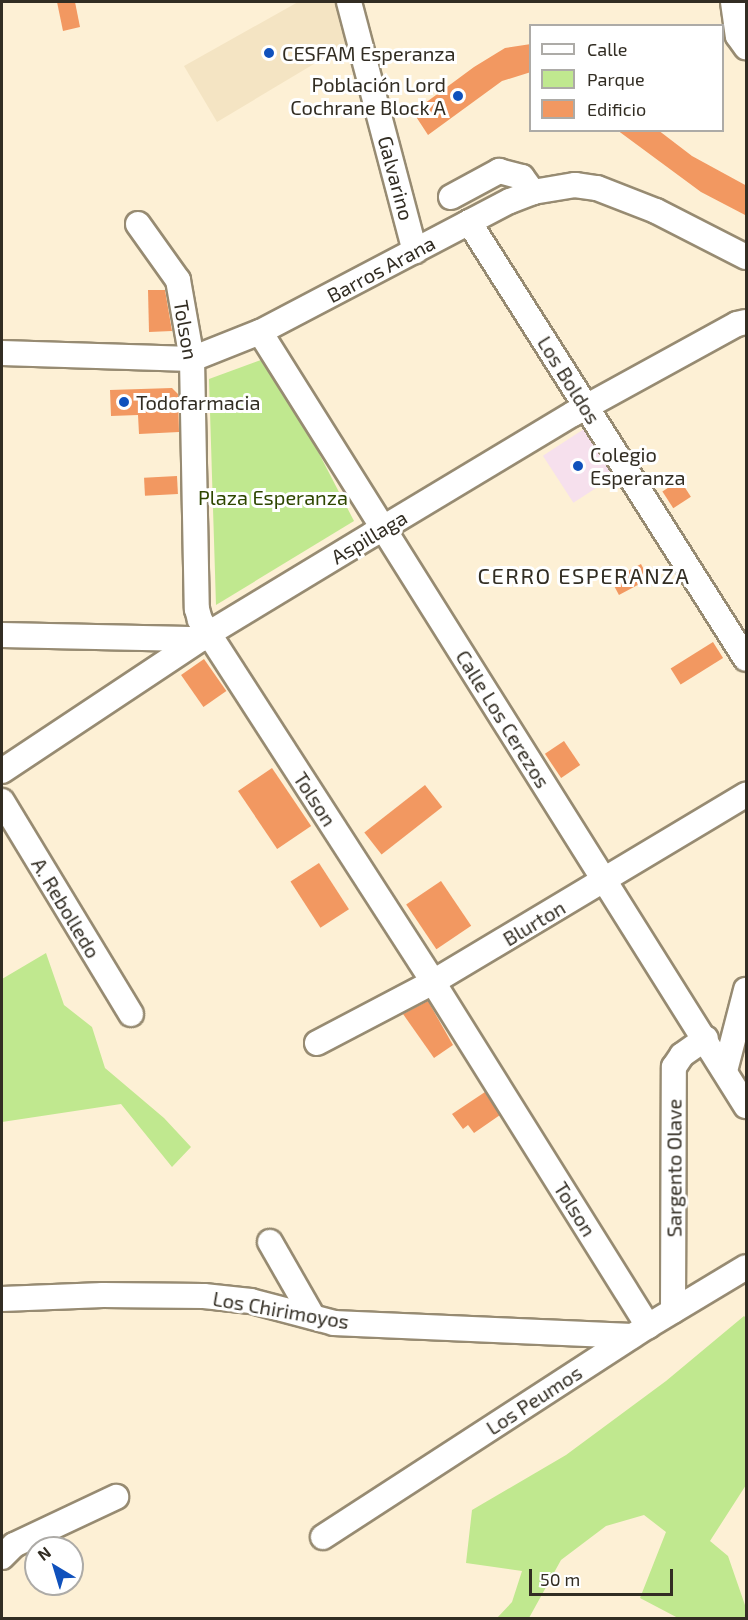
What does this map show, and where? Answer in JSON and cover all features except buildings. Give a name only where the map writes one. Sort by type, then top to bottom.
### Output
[{"type":"street","name":"Galvarino","points":[[349,2],[415,251]]},
{"type":"street","points":[[733,2],[738,36],[747,47]]},
{"type":"street","points":[[451,197],[499,171],[522,177],[533,192]]},
{"type":"street","name":"Barros Arana","points":[[2,353],[192,359],[260,332],[469,222],[533,192],[575,185],[597,188],[656,211],[747,257]]},
{"type":"street","name":"Los Boldos","points":[[469,222],[747,659]]},
{"type":"street","name":"Tolson","points":[[138,224],[178,280],[192,359],[197,609],[205,637],[433,982],[640,1331]]},
{"type":"street","name":"Aspillaga","points":[[2,771],[205,637],[383,528],[586,408],[737,324],[747,322]]},
{"type":"street","name":"Calle Los Cerezos","points":[[260,332],[747,1106]]},
{"type":"street","points":[[2,635],[205,637]]},
{"type":"street","name":"Blurton","points":[[317,1043],[433,982],[747,795]]},
{"type":"street","name":"A. Rebolledo","points":[[2,801],[131,1014]]},
{"type":"street","points":[[725,1071],[747,990]]},
{"type":"street","name":"Sargento Olave","points":[[673,1311],[674,1067],[682,1055],[706,1038]]},
{"type":"street","points":[[270,1242],[313,1317]]},
{"type":"street","name":"Los Peumos","points":[[324,1536],[640,1331],[747,1267]]},
{"type":"street","name":"Los Chirimoyos","points":[[2,1299],[103,1295],[204,1296],[251,1302],[334,1323],[640,1331]]},
{"type":"street","points":[[2,1557],[14,1545],[116,1497]]},
{"type":"shaded area","name":"CESFAM Esperanza","points":[[298,2],[341,2],[354,40],[217,122],[184,66]]},
{"type":"shaded area","name":"Colegio Esperanza","points":[[584,429],[614,476],[573,503],[543,456]]},
{"type":"green space","name":"Plaza Esperanza","points":[[269,357],[354,521],[216,605],[209,379]]},
{"type":"green space","points":[[46,953],[64,1005],[92,1027],[105,1068],[164,1118],[191,1147],[172,1167],[121,1104],[2,1122],[2,979]]},
{"type":"green space","points":[[744,1316],[746,1318],[746,1485],[710,1541],[728,1556],[746,1608],[746,1618],[678,1618],[640,1598],[666,1532],[644,1515],[606,1526],[561,1560],[529,1618],[497,1618],[512,1602],[522,1571],[466,1563],[472,1510],[566,1455],[666,1381]]},
{"type":"place","name":"CESFAM Esperanza","points":[[269,53]]},
{"type":"place","name":"Población Lord Cochrane Block A","points":[[458,96]]},
{"type":"place","name":"Todofarmacia","points":[[124,402]]},
{"type":"place","name":"Colegio Esperanza","points":[[578,466]]},
{"type":"district","name":"CERRO ESPERANZA","points":[[584,576]]}]
